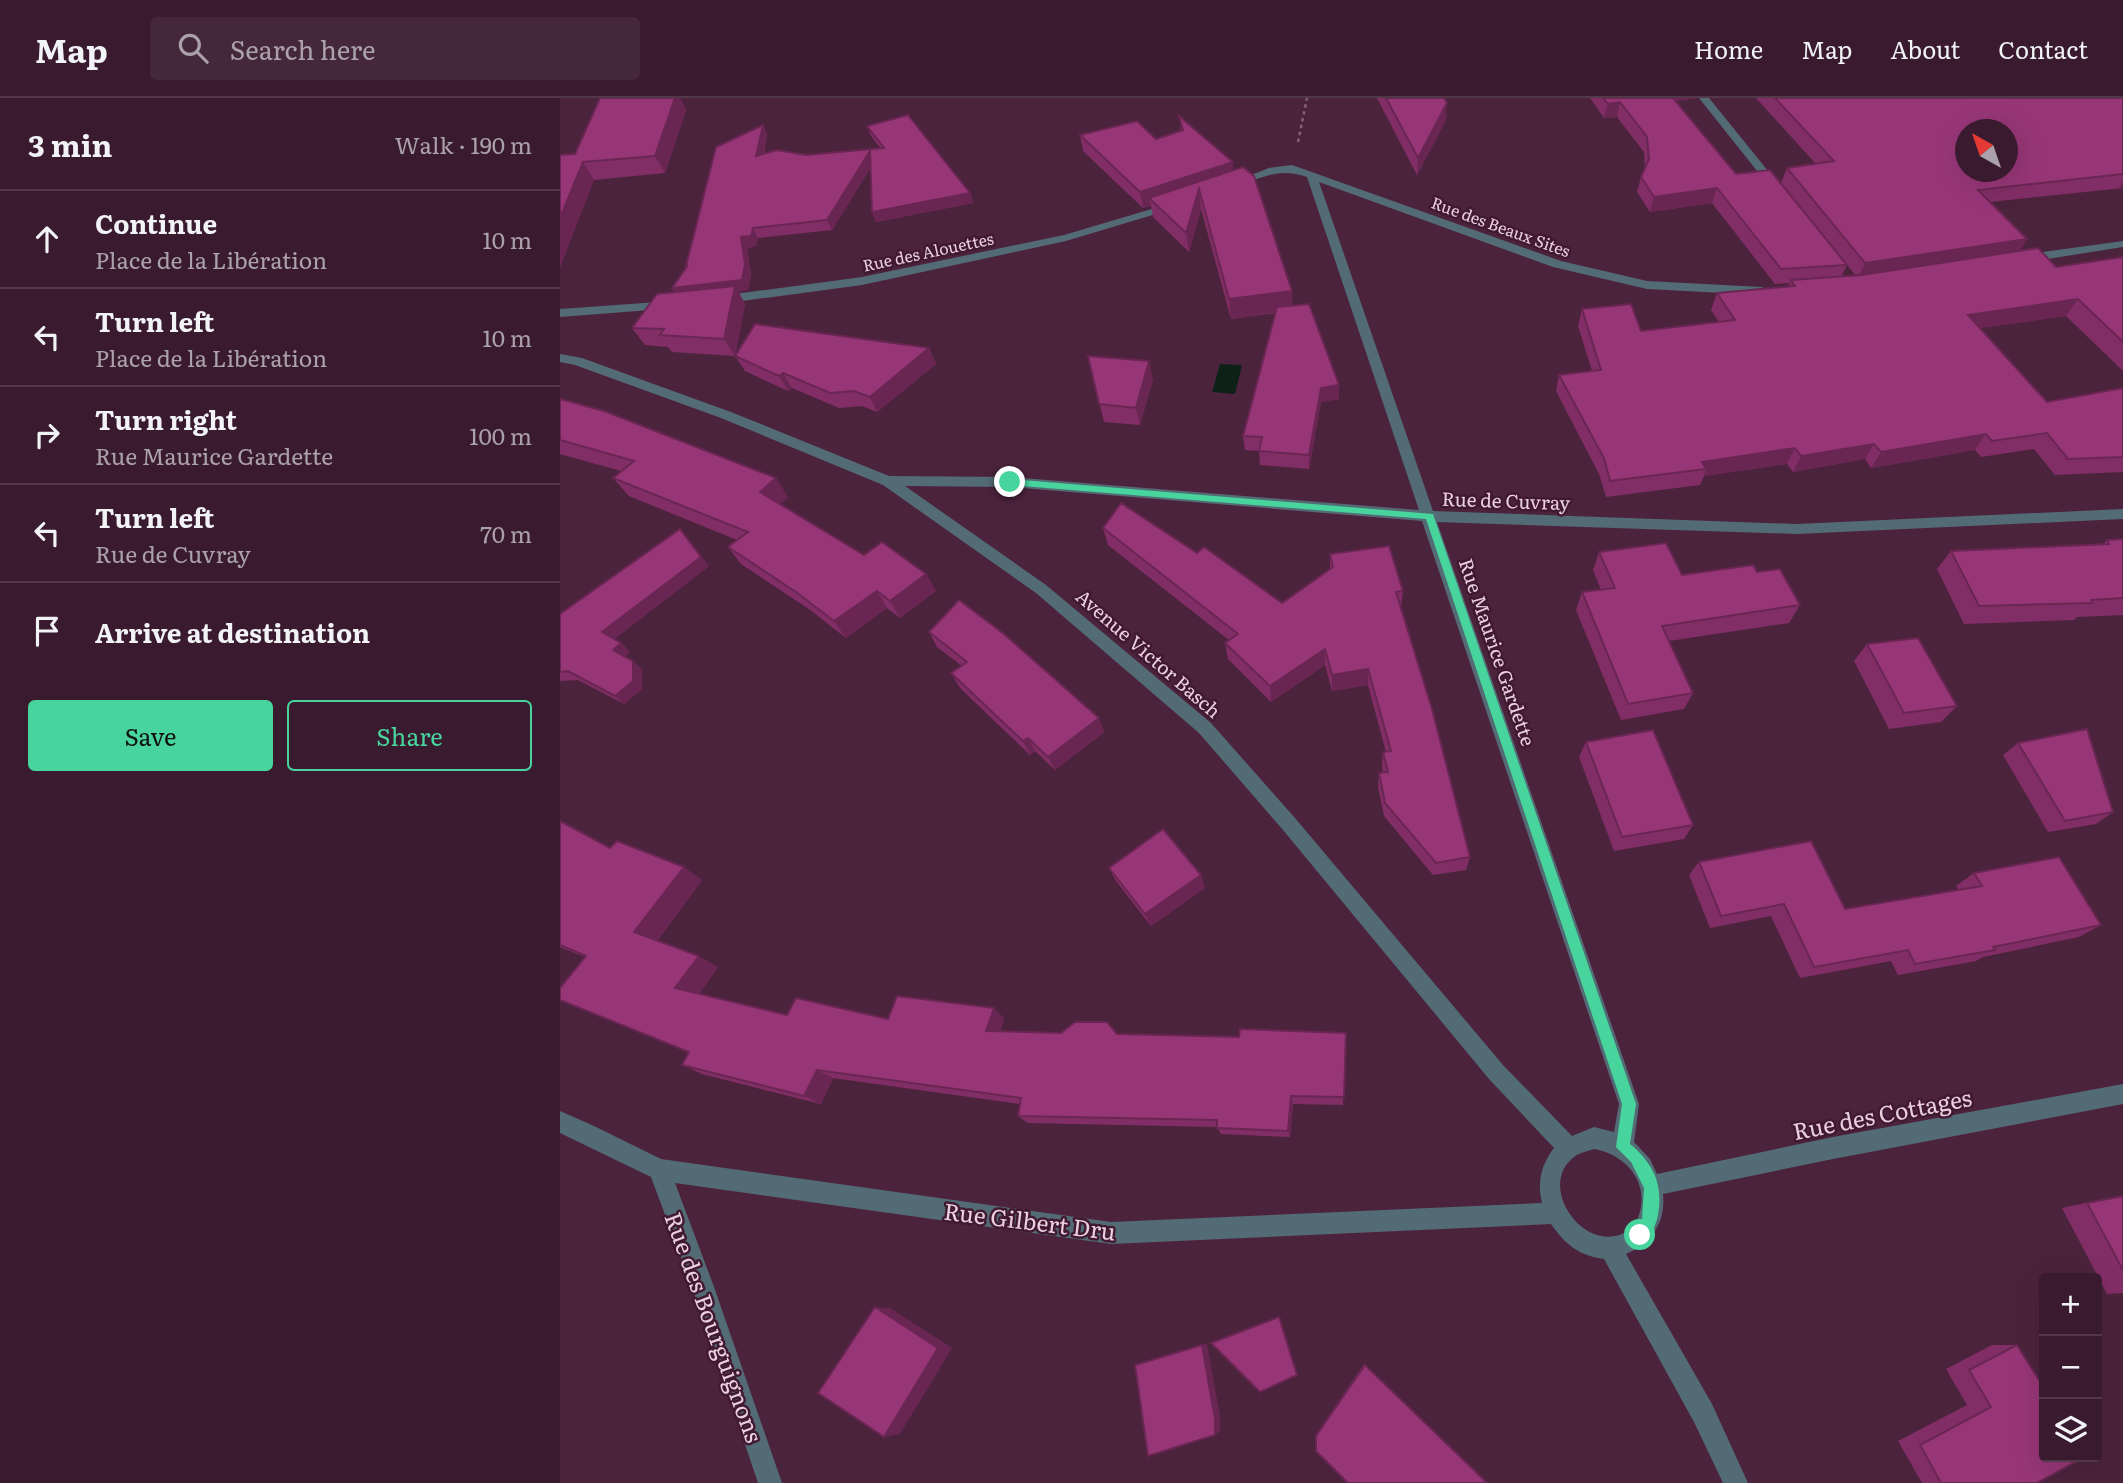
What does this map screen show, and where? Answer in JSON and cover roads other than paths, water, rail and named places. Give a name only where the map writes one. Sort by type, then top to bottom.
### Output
[{"type":"street","points":[[1704,98],[1787,202]]},
{"type":"street","name":"Rue des Beaux Sites","points":[[1215,191],[1273,170],[1292,168],[1557,264],[1647,285],[1750,292],[1776,290]]},
{"type":"street","name":"Rue Maurice Gardette","points":[[1311,174],[1629,1104],[1623,1147]]},
{"type":"street","name":"Rue des Alouettes","points":[[560,313],[694,303],[862,281],[1066,238],[1180,203]]},
{"type":"street","points":[[2015,260],[2123,244]]},
{"type":"street","name":"Avenue Victor Basch","points":[[560,351],[568,360],[726,415],[888,481],[1041,589],[1205,728],[1289,824],[1496,1072],[1567,1147]]},
{"type":"street","name":"Rue de Cuvray","points":[[888,481],[1010,482],[1430,516],[1797,529],[2123,514]]},
{"type":"street","name":"Rue des Cottages","points":[[1651,1186],[1833,1148],[2123,1094]]},
{"type":"street","name":"Rue Gilbert Dru","points":[[560,1122],[659,1170],[1111,1233],[1555,1213]]},
{"type":"street","points":[[1594,1138],[1609,1140],[1623,1147],[1636,1157],[1651,1186],[1650,1222],[1640,1235],[1627,1245],[1611,1250],[1595,1248],[1578,1240],[1565,1228],[1555,1213],[1550,1194],[1550,1175],[1556,1159],[1567,1147],[1594,1138]]},
{"type":"street","name":"Rue des Bourguignons","points":[[659,1170],[703,1287],[770,1483]]},
{"type":"street","points":[[1611,1250],[1703,1413],[1736,1483]]}]
